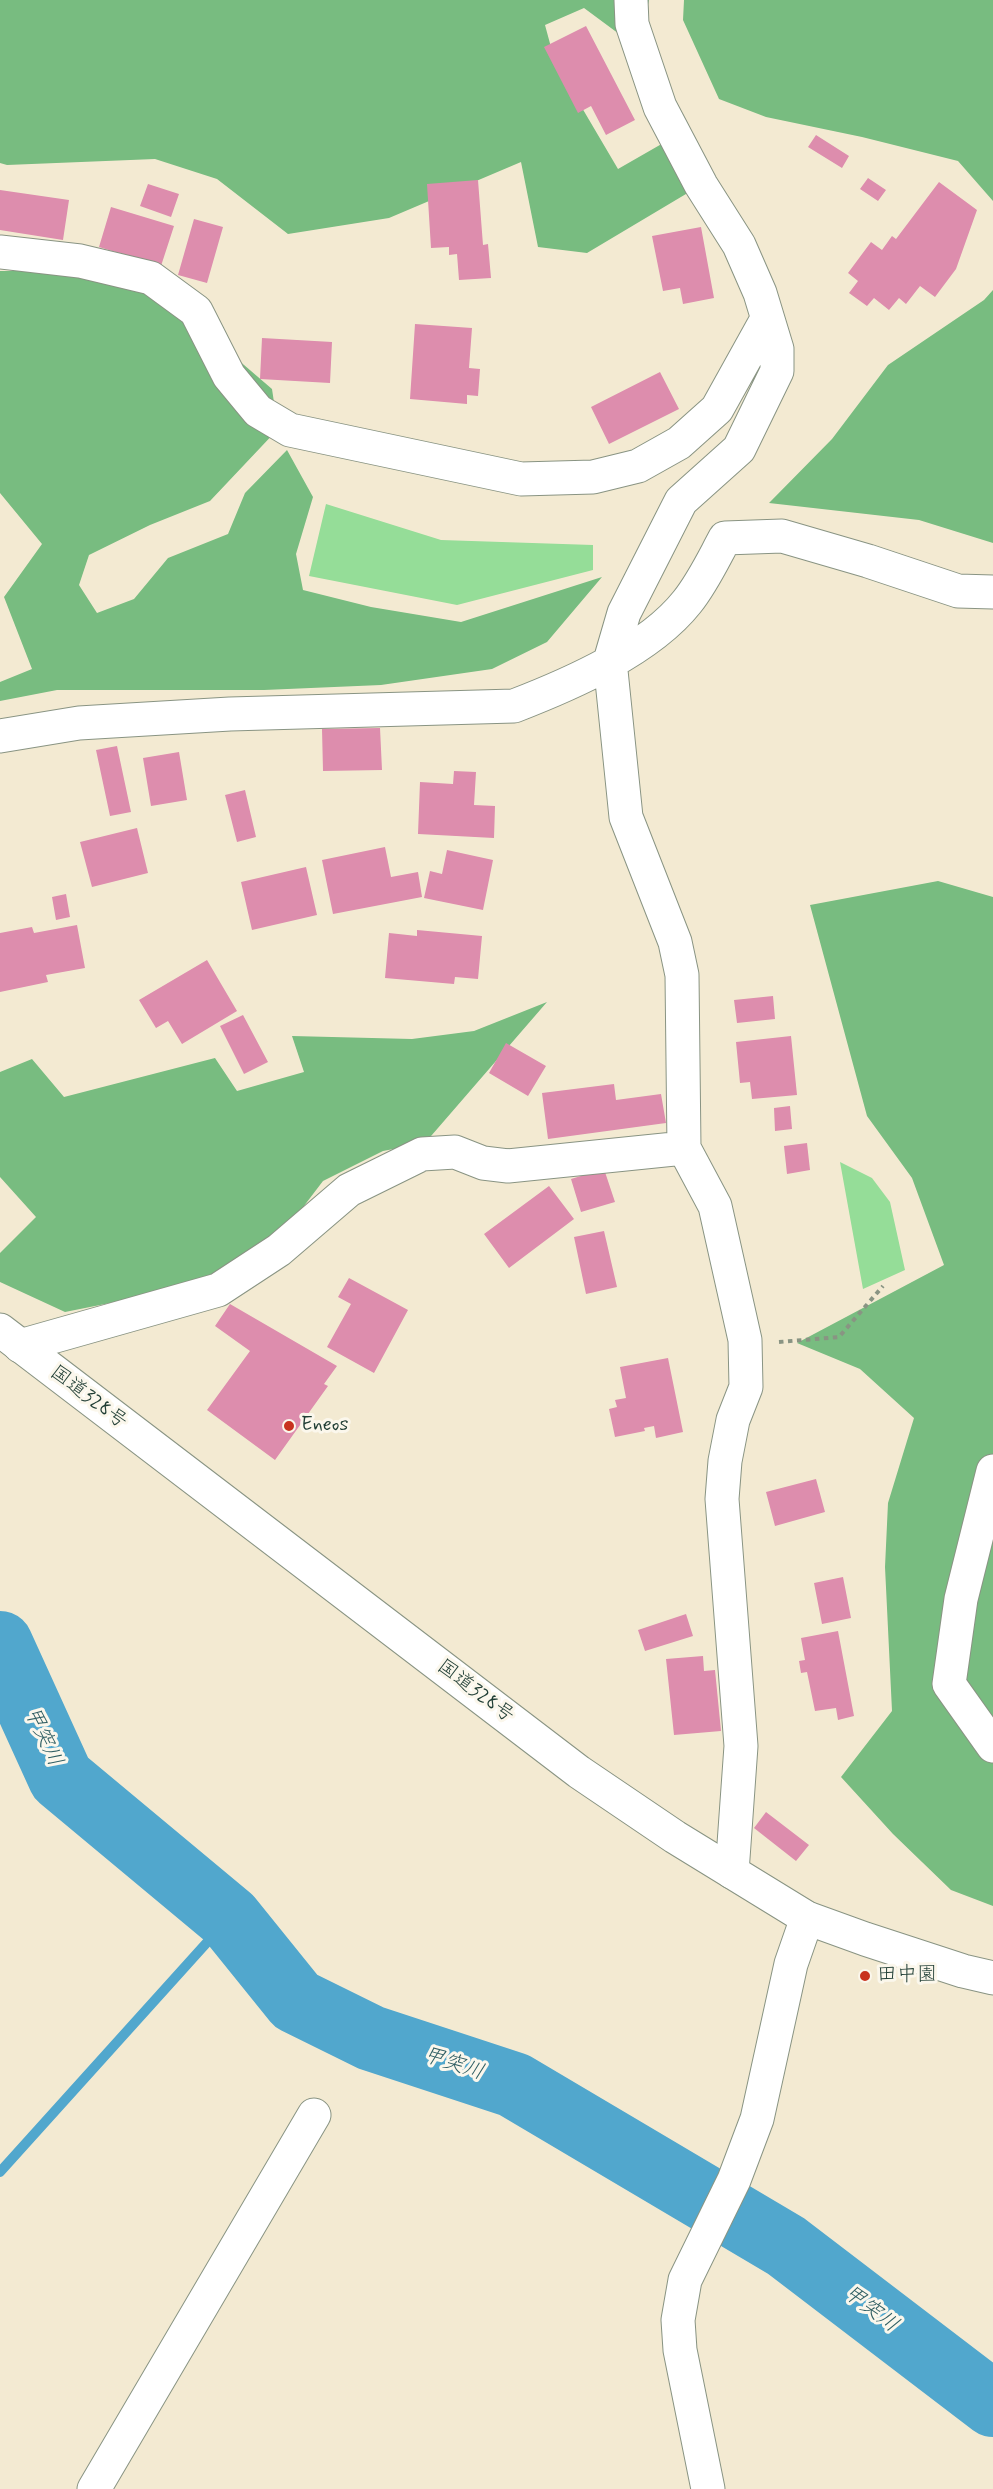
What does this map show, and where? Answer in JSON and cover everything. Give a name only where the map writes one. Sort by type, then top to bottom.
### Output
[{"type":"main road","points":[[631,0],[632,24],[660,106],[701,184],[739,245],[760,293],[777,349],[777,371],[739,448],[681,501],[624,613],[610,661],[626,817],[675,942],[682,975],[684,1148],[715,1206],[746,1344],[746,1387],[731,1430],[725,1461],[722,1499],[741,1746],[732,1872]]},
{"type":"main road","points":[[0,252],[80,261],[151,279],[196,311],[229,376],[258,411],[290,430],[521,479],[593,477],[638,466],[679,443],[717,409],[767,319]]},
{"type":"main road","points":[[0,736],[79,723],[230,714],[514,706],[550,692],[610,661],[656,633],[686,603],[701,583],[725,538],[782,536],[958,591],[993,592]]},
{"type":"main road","points":[[10,1338],[218,1290],[279,1250],[350,1190],[422,1154],[455,1152],[483,1163],[508,1166],[684,1148]]},
{"type":"main road","name":"国道328号","points":[[10,1338],[579,1772],[732,1872],[807,1918],[876,1943],[963,1971],[993,1978]]},
{"type":"main road","points":[[993,1471],[961,1599],[949,1684],[993,1746]]},
{"type":"main road","points":[[708,2489],[680,2350],[678,2320],[685,2280],[734,2180],[757,2119],[791,1964],[807,1918]]},
{"type":"main road","points":[[94,2489],[315,2115]]},
{"type":"path","points":[[746,1344],[839,1337],[883,1286]]},
{"type":"green space","points":[[0,0],[649,0],[638,48],[584,8],[545,25],[555,62],[618,169],[672,138],[691,191],[587,253],[538,247],[521,162],[389,218],[288,234],[217,179],[155,159],[7,165],[0,163]]},
{"type":"green space","points":[[684,0],[993,0],[993,201],[958,161],[862,137],[766,117],[719,99],[683,20]]},
{"type":"green space","points":[[0,271],[41,271],[145,280],[272,389],[278,429],[210,501],[150,525],[89,555],[79,585],[97,613],[134,599],[168,558],[228,534],[245,493],[287,450],[313,497],[296,554],[303,590],[371,607],[461,622],[602,577],[547,642],[492,669],[381,685],[264,690],[57,690],[0,701],[0,682],[32,669],[4,597],[42,544],[0,493]]},
{"type":"green space","points":[[993,290],[993,543],[919,520],[769,503],[832,439],[888,365],[984,300]]},
{"type":"green space","points":[[326,504],[441,540],[593,545],[593,570],[457,605],[309,576]]},
{"type":"green space","points":[[938,881],[993,897],[993,1906],[951,1890],[893,1834],[841,1777],[892,1711],[885,1567],[888,1503],[914,1418],[860,1369],[797,1343],[944,1265],[912,1178],[867,1116],[810,905]]},
{"type":"green space","points":[[547,1002],[425,1143],[383,1151],[323,1181],[278,1240],[195,1286],[65,1312],[0,1282],[0,1253],[36,1217],[0,1177],[0,1072],[32,1059],[64,1097],[215,1058],[237,1091],[304,1072],[292,1036],[412,1039],[474,1031]]},
{"type":"green space","points":[[840,1162],[872,1178],[890,1202],[905,1270],[863,1289]]},
{"type":"building","points":[[586,26],[635,120],[606,135],[591,106],[578,113],[544,47]]},
{"type":"building","points":[[816,135],[849,156],[842,168],[808,147]]},
{"type":"building","points":[[868,178],[886,190],[878,201],[860,189]]},
{"type":"building","points":[[478,180],[483,245],[488,244],[491,278],[459,280],[457,254],[449,255],[449,247],[431,248],[427,184]]},
{"type":"building","points":[[939,182],[977,210],[956,269],[935,297],[920,286],[906,304],[899,298],[889,310],[874,298],[867,306],[849,293],[858,281],[848,273],[871,242],[882,250],[892,236],[896,239]]},
{"type":"building","points":[[148,184],[179,194],[171,217],[140,206]]},
{"type":"building","points":[[0,190],[69,200],[63,240],[0,230]]},
{"type":"building","points":[[111,207],[174,226],[161,266],[99,247]]},
{"type":"building","points":[[194,219],[223,227],[207,283],[178,275]]},
{"type":"building","points":[[701,227],[714,298],[683,304],[680,288],[663,291],[652,236]]},
{"type":"building","points":[[415,324],[472,328],[469,368],[480,369],[478,396],[467,395],[467,404],[410,399]]},
{"type":"building","points":[[262,338],[332,342],[330,383],[260,379]]},
{"type":"building","points":[[660,372],[679,409],[609,444],[591,407]]},
{"type":"building","points":[[380,728],[382,770],[323,771],[322,729]]},
{"type":"building","points":[[117,746],[131,812],[110,816],[96,750]]},
{"type":"building","points":[[179,752],[187,800],[151,806],[143,758]]},
{"type":"building","points":[[454,771],[476,772],[474,805],[495,806],[494,838],[418,834],[420,782],[453,784]]},
{"type":"building","points":[[245,790],[256,837],[237,842],[225,795]]},
{"type":"building","points":[[137,828],[148,873],[92,887],[80,842]]},
{"type":"building","points":[[385,847],[391,877],[418,872],[422,897],[333,914],[322,860]]},
{"type":"building","points":[[447,850],[493,860],[483,910],[424,898],[430,871],[442,874]]},
{"type":"building","points":[[306,867],[317,915],[252,930],[241,882]]},
{"type":"building","points":[[66,894],[70,917],[56,920],[52,897]]},
{"type":"building","points":[[77,925],[85,968],[46,975],[48,982],[0,992],[0,933],[32,927],[34,933]]},
{"type":"building","points":[[417,930],[482,936],[478,979],[455,977],[454,984],[385,978],[389,933],[417,936]]},
{"type":"building","points":[[207,960],[237,1011],[182,1044],[168,1021],[156,1028],[139,1000]]},
{"type":"building","points":[[773,996],[775,1019],[737,1023],[734,1000]]},
{"type":"building","points":[[243,1015],[268,1062],[244,1074],[220,1026]]},
{"type":"building","points":[[791,1036],[797,1095],[752,1099],[750,1082],[740,1083],[736,1042]]},
{"type":"building","points":[[506,1043],[546,1066],[528,1096],[489,1073]]},
{"type":"building","points":[[614,1084],[616,1100],[661,1094],[666,1123],[548,1139],[542,1093]]},
{"type":"building","points":[[790,1106],[792,1129],[775,1131],[774,1108]]},
{"type":"building","points":[[807,1143],[810,1170],[787,1174],[784,1146]]},
{"type":"building","points":[[604,1169],[615,1202],[581,1212],[571,1179]]},
{"type":"building","points":[[549,1186],[574,1219],[509,1268],[484,1234]]},
{"type":"building","points":[[604,1231],[617,1287],[586,1294],[574,1237]]},
{"type":"building","points":[[349,1278],[408,1310],[374,1373],[327,1347],[351,1304],[338,1297]]},
{"type":"building","points":[[230,1304],[337,1366],[324,1384],[328,1386],[275,1460],[207,1410],[250,1351],[215,1326]]},
{"type":"building","points":[[668,1358],[683,1432],[656,1438],[654,1426],[644,1428],[645,1431],[615,1437],[609,1409],[617,1407],[615,1400],[626,1398],[620,1367]]},
{"type":"building","points":[[816,1479],[825,1512],[775,1526],[766,1492]]},
{"type":"building","points":[[843,1577],[851,1618],[822,1624],[814,1583]]},
{"type":"building","points":[[686,1614],[693,1636],[645,1651],[638,1630]]},
{"type":"building","points":[[838,1631],[854,1716],[838,1720],[836,1708],[815,1711],[807,1672],[801,1673],[799,1661],[805,1660],[801,1638]]},
{"type":"building","points":[[703,1656],[704,1671],[715,1670],[721,1731],[674,1735],[666,1659]]},
{"type":"building","points":[[766,1812],[809,1845],[796,1861],[754,1828]]},
{"type":"waterway","name":"甲突川","points":[[0,1644],[61,1778],[229,1918],[296,2001],[371,2038],[514,2085],[786,2246],[993,2404]]},
{"type":"waterway","points":[[0,2172],[229,1918]]},
{"type":"place","name":"Eneos","points":[[289,1426]]},
{"type":"place","name":"田中園","points":[[865,1976]]}]
